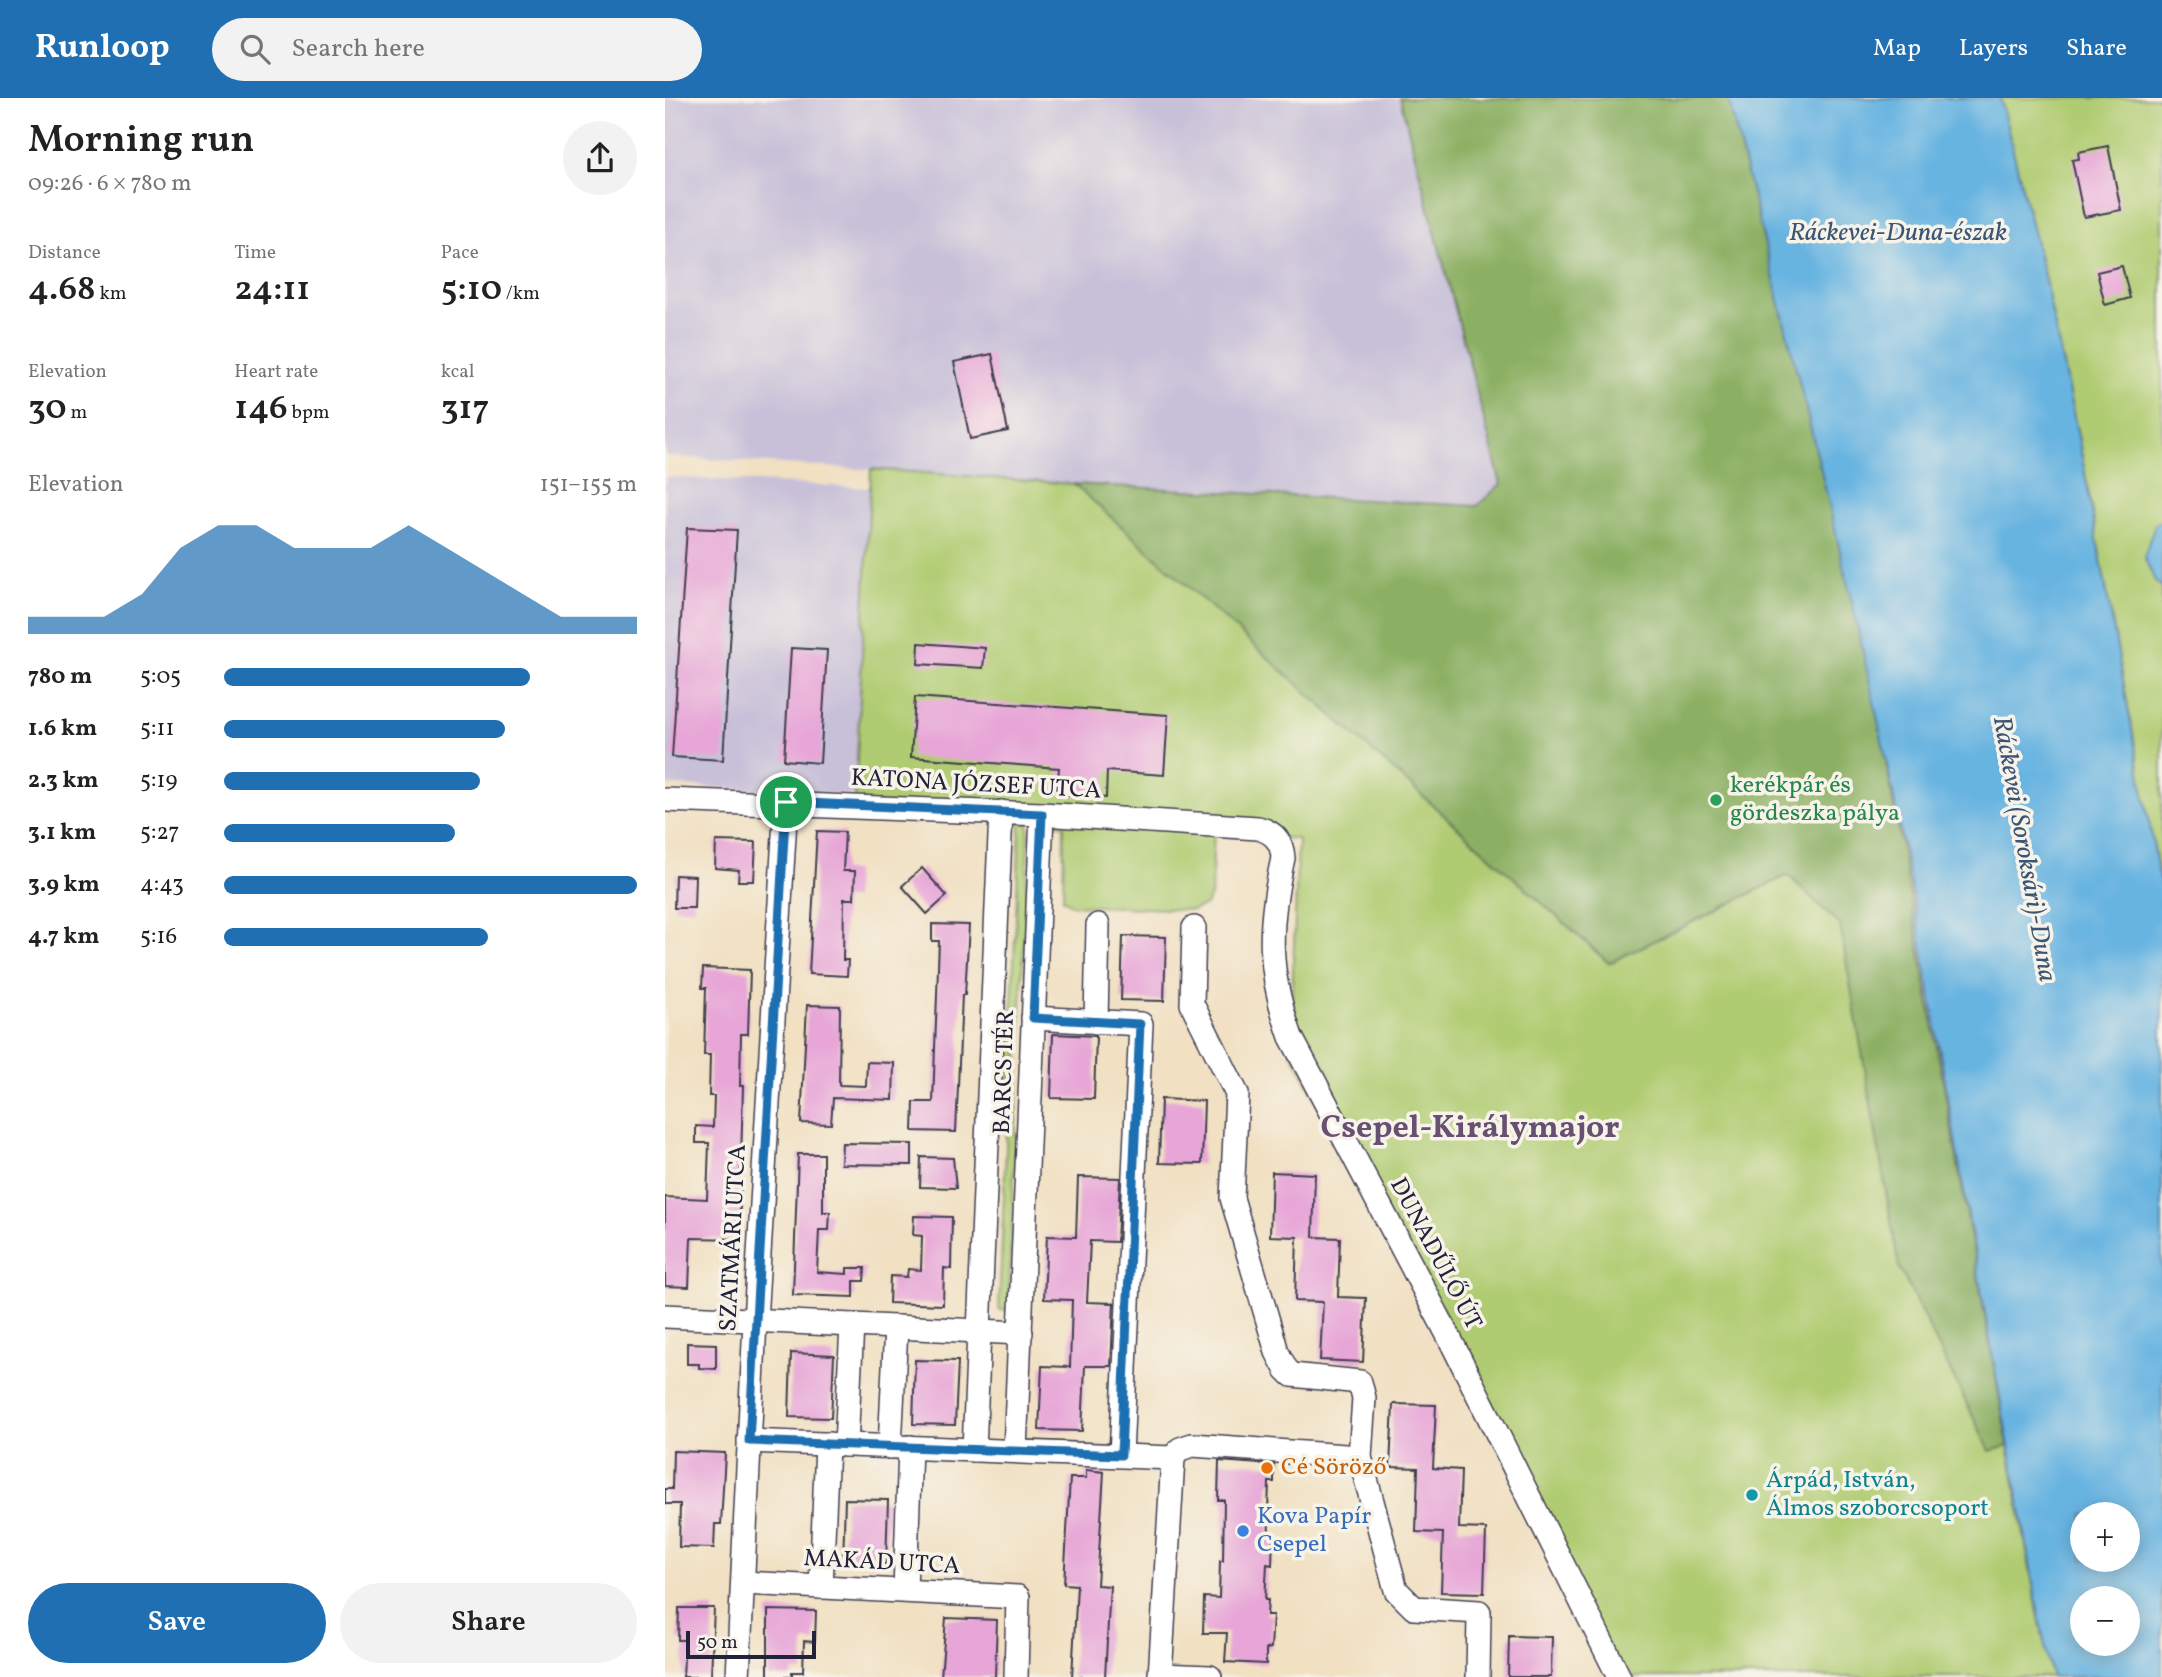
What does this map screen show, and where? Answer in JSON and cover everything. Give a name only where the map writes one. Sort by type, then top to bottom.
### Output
[{"type":"street","name":"KATONA JÓZSEF UTCA","points":[[665,800],[786,802],[1001,812],[1241,827]]},
{"type":"street","name":"SZATMÁRI UTCA","points":[[738,1677],[755,1321],[786,802]]},
{"type":"street","name":"BARCS TÉR","points":[[974,1450],[1001,812]]},
{"type":"street","name":"BARCS TÉR","points":[[1016,1451],[1042,814]]},
{"type":"street","name":"DUNADŰLŐ ÚT","points":[[1241,827],[1267,831],[1282,848],[1271,928],[1272,960],[1282,1013],[1291,1037],[1449,1337],[1619,1677]]},
{"type":"street","points":[[1096,1022],[1098,925]]},
{"type":"street","points":[[1194,928],[1192,1004],[1237,1094],[1233,1198],[1277,1352],[1286,1369],[1293,1375],[1360,1382],[1364,1398],[1360,1457],[1395,1590],[1414,1608],[1479,1612],[1478,1677]]},
{"type":"street","points":[[1033,1018],[1140,1024],[1121,1455]]},
{"type":"street","points":[[665,1316],[1021,1333]]},
{"type":"street","points":[[821,1587],[852,1325]]},
{"type":"street","points":[[896,1327],[905,1591]]},
{"type":"street","points":[[749,1441],[1174,1458]]},
{"type":"street","points":[[1210,1677],[1160,1676],[1174,1458],[1180,1450],[1192,1446],[1360,1457]]},
{"type":"street","name":"MAKÁD UTCA","points":[[743,1583],[1019,1597],[1016,1677]]},
{"type":"shaded area","points":[[665,98],[1400,98],[1501,484],[1477,506],[1074,484],[665,456]]},
{"type":"shaded area","points":[[665,477],[872,488],[855,795],[665,785]]},
{"type":"green space","points":[[1400,98],[1728,98],[1846,567],[1879,722],[2008,1446],[1990,1451],[1899,1267],[1840,925],[1788,875],[1609,963],[1074,484],[1477,506],[1501,484]]},
{"type":"green space","points":[[2000,98],[2162,98],[2162,892],[2079,441],[2045,280]]},
{"type":"green space","points":[[871,469],[1074,484],[1609,963],[1788,875],[1841,925],[1899,1267],[1990,1450],[2008,1446],[2052,1677],[1620,1677],[1290,1050],[1298,839],[1214,832],[1211,894],[1206,905],[1193,910],[1073,905],[1063,899],[1064,825],[855,801]]},
{"type":"green space","points":[[1020,823],[1029,823],[1008,1310],[999,1310]]},
{"type":"water","name":"Ráckevei-Duna-észak","points":[[1728,98],[2000,98],[2045,280],[2079,441],[2162,892],[2162,1677],[2052,1677],[1892,787],[1826,491]]},
{"type":"water","points":[[2162,521],[2162,587],[2155,581],[2144,557],[2155,524]]},
{"type":"building","points":[[2108,146],[2121,210],[2084,217],[2072,160],[2079,159],[2078,152]]},
{"type":"building","points":[[2122,266],[2130,298],[2105,305],[2097,272]]},
{"type":"building","points":[[992,354],[1008,431],[970,439],[954,362]]},
{"type":"building","points":[[687,528],[737,530],[723,760],[672,757]]},
{"type":"building","points":[[919,643],[985,648],[983,668],[918,664]]},
{"type":"building","points":[[791,648],[827,650],[820,763],[784,760]]},
{"type":"building","points":[[915,697],[1168,715],[1164,775],[1107,771],[1106,798],[1057,794],[1059,768],[911,757]]},
{"type":"building","points":[[817,831],[845,832],[843,871],[855,871],[854,899],[844,899],[843,960],[848,960],[847,976],[809,974]]},
{"type":"building","points":[[716,841],[756,842],[754,881],[738,881],[739,870],[715,868]]},
{"type":"building","points":[[922,868],[947,896],[927,914],[902,886]]},
{"type":"building","points":[[675,875],[695,876],[694,908],[674,908]]},
{"type":"building","points":[[932,924],[969,925],[965,995],[962,995],[956,1132],[913,1131],[914,1102],[933,1102],[939,941],[932,941]]},
{"type":"building","points":[[1123,936],[1166,937],[1164,1001],[1121,1000]]},
{"type":"building","points":[[703,968],[750,970],[748,1034],[741,1034],[740,1086],[743,1086],[739,1239],[691,1238],[689,1287],[665,1286],[665,1197],[707,1199],[709,1143],[696,1143],[696,1126],[713,1127],[714,1096],[709,1096],[710,1055],[704,1055],[706,988],[702,988]]},
{"type":"building","points":[[807,1005],[840,1006],[839,1085],[866,1086],[867,1062],[894,1063],[893,1100],[833,1098],[831,1124],[801,1123]]},
{"type":"building","points":[[1053,1034],[1096,1036],[1094,1099],[1051,1098]]},
{"type":"building","points":[[1161,1099],[1204,1101],[1202,1164],[1159,1163]]},
{"type":"building","points":[[842,1143],[912,1144],[912,1165],[841,1164]]},
{"type":"building","points":[[798,1154],[823,1154],[823,1212],[830,1212],[829,1230],[819,1230],[817,1272],[847,1274],[847,1268],[865,1268],[864,1281],[854,1281],[854,1297],[793,1295]]},
{"type":"building","points":[[921,1157],[953,1158],[956,1188],[920,1187]]},
{"type":"building","points":[[1272,1172],[1315,1174],[1313,1237],[1340,1238],[1338,1297],[1366,1298],[1363,1362],[1320,1360],[1323,1302],[1295,1301],[1297,1237],[1270,1236]]},
{"type":"building","points":[[1078,1177],[1120,1178],[1117,1242],[1090,1241],[1087,1302],[1114,1303],[1111,1366],[1085,1366],[1082,1431],[1039,1430],[1042,1366],[1070,1367],[1072,1300],[1044,1299],[1047,1236],[1076,1237]]},
{"type":"building","points":[[914,1216],[952,1217],[951,1269],[944,1268],[943,1305],[889,1303],[890,1276],[907,1277],[908,1269],[921,1270],[922,1236],[913,1235]]},
{"type":"building","points":[[687,1343],[716,1344],[716,1369],[687,1364]]},
{"type":"building","points":[[791,1353],[834,1355],[831,1418],[789,1417]]},
{"type":"building","points":[[915,1360],[958,1361],[955,1425],[913,1424]]},
{"type":"building","points":[[1393,1404],[1436,1405],[1433,1468],[1461,1470],[1459,1528],[1486,1529],[1484,1593],[1441,1592],[1443,1533],[1416,1532],[1418,1468],[1390,1467]]},
{"type":"building","points":[[673,1451],[725,1453],[721,1524],[715,1524],[714,1548],[679,1547],[680,1504],[665,1504],[665,1489],[672,1489]]},
{"type":"building","points":[[1219,1461],[1274,1465],[1274,1482],[1269,1482],[1268,1512],[1269,1533],[1273,1533],[1272,1565],[1267,1564],[1265,1600],[1268,1600],[1267,1615],[1273,1615],[1271,1648],[1266,1649],[1266,1664],[1225,1662],[1227,1633],[1203,1633],[1204,1597],[1219,1598],[1220,1561],[1223,1561],[1224,1500],[1218,1500]]},
{"type":"building","points":[[1086,1470],[1104,1472],[1097,1585],[1110,1586],[1105,1677],[1072,1677],[1077,1585],[1064,1584],[1070,1478],[1086,1478]]},
{"type":"building","points":[[845,1499],[888,1500],[886,1564],[843,1563]]},
{"type":"building","points":[[679,1608],[714,1608],[711,1677],[683,1677],[685,1640],[678,1640]]},
{"type":"building","points":[[768,1610],[816,1611],[815,1642],[804,1641],[803,1672],[792,1672],[792,1677],[768,1677]]},
{"type":"building","points":[[946,1618],[997,1620],[995,1677],[941,1677]]},
{"type":"building","points":[[1509,1636],[1552,1637],[1551,1677],[1508,1677]]},
{"type":"place","name":"kerékpár és gördeszka pálya","points":[[1716,800]]},
{"type":"place","name":"Cé Söröző","points":[[1267,1468]]},
{"type":"place","name":"Árpád, István, Álmos szoborcsoport","points":[[1752,1495]]},
{"type":"place","name":"Kova Papír Csepel","points":[[1243,1531]]},
{"type":"district","name":"Csepel-Királymajor","points":[[1470,1129]]},
{"type":"route","points":[[786,802],[1042,814],[1033,1018],[1140,1024],[1121,1455],[749,1441],[786,802]]},
{"type":"water label","name":"Ráckevei (Soroksári)-Duna","points":[[2024,849]]}]
